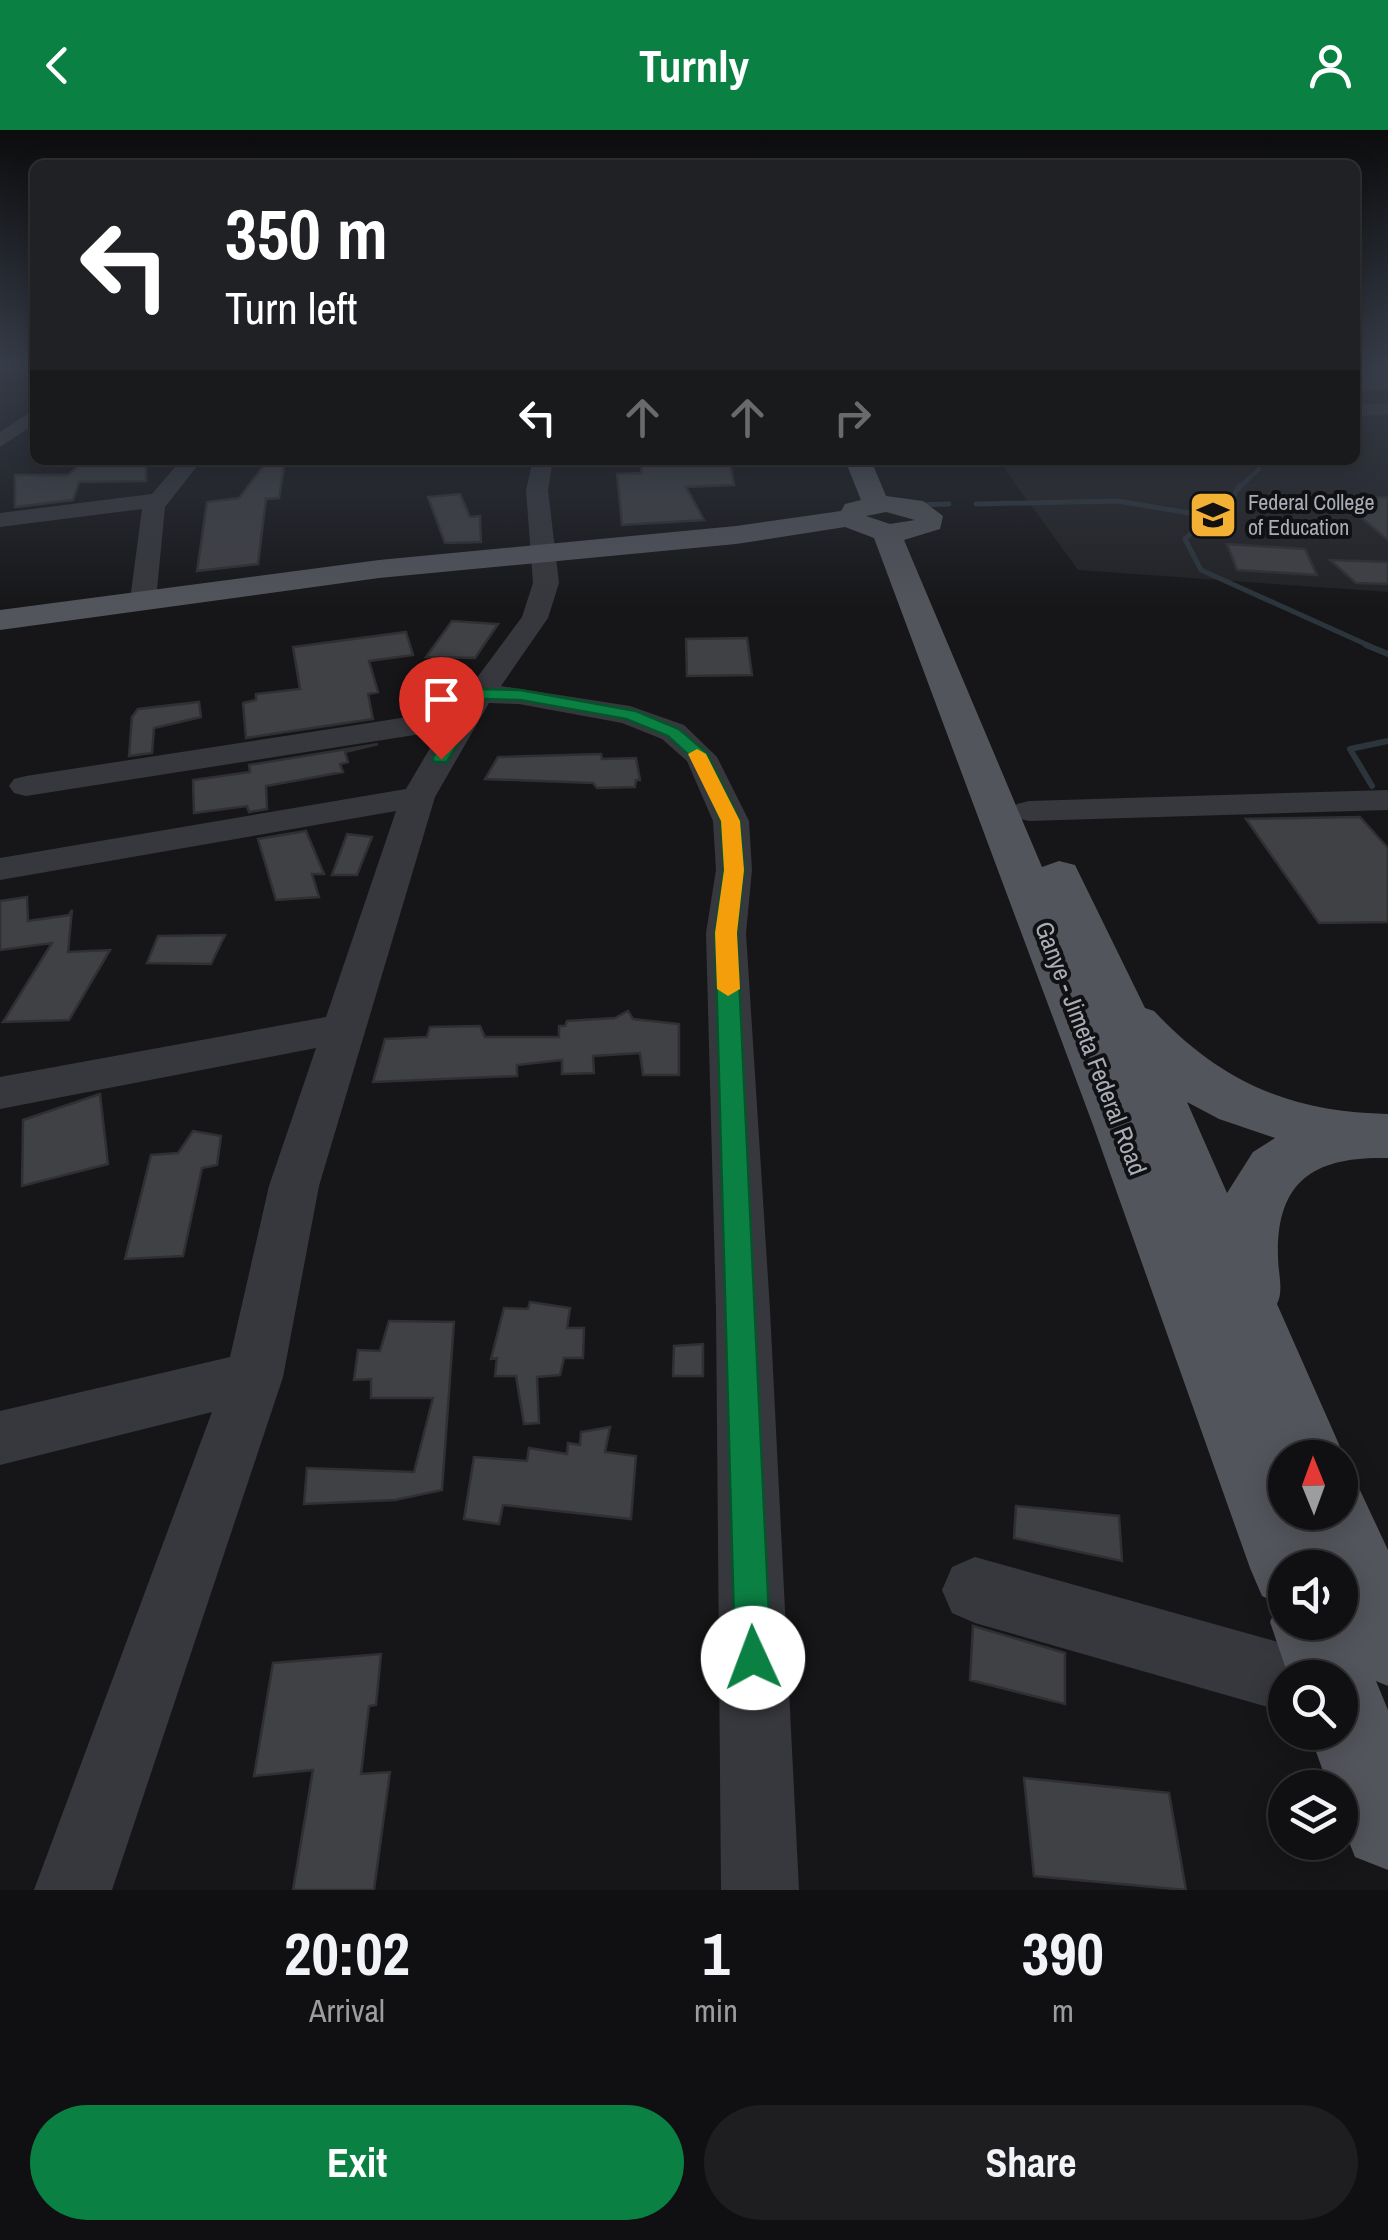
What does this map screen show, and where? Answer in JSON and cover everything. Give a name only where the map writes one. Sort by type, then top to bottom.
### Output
[{"type":"main road","points":[[787,530],[856,546],[878,507]]},
{"type":"main road","points":[[787,530],[825,514],[878,507]]},
{"type":"main road","points":[[0,620],[545,551],[736,535],[760,538],[878,507]]},
{"type":"main road","name":"Ganye - Jimeta Federal Road","points":[[878,507],[1030,811],[1109,985],[1300,1440]]},
{"type":"main road","name":"Ganye - Jimeta Federal Road","points":[[878,507],[1122,1124],[1283,1550]]},
{"type":"main road","points":[[1109,985],[1129,1016],[1168,1060],[1216,1096],[1269,1119],[1380,1136]]},
{"type":"main road","points":[[1252,1328],[1246,1227],[1264,1183],[1286,1158],[1310,1148],[1380,1136]]},
{"type":"main road","points":[[1340,1530],[1388,1644]]},
{"type":"main road","points":[[1358,1745],[1388,1824]]},
{"type":"street","points":[[142,600],[158,500],[188,465]]},
{"type":"street","points":[[73,1890],[254,1377],[294,1186],[418,797],[471,706],[535,618],[546,583],[537,490],[543,465]]},
{"type":"street","points":[[0,520],[158,500]]},
{"type":"street","points":[[26,786],[520,695],[630,715],[674,732],[700,757],[731,821],[734,870],[726,933],[744,1330],[760,1890]]},
{"type":"street","points":[[0,869],[418,797]]},
{"type":"street","points":[[1030,811],[1388,800]]},
{"type":"street","points":[[0,1093],[342,1030]]},
{"type":"street","points":[[0,1438],[254,1377]]},
{"type":"street","points":[[975,1590],[1268,1673]]},
{"type":"shaded area","name":"Federal College of Education","points":[[1360,446],[1388,446],[1388,592],[1078,570],[1002,465],[1360,465]]},
{"type":"building","points":[[79,465],[146,465],[146,481],[79,482],[73,500],[15,507],[15,475],[68,475]]},
{"type":"building","points":[[264,465],[284,465],[279,498],[266,499],[258,564],[197,571],[207,502],[239,498]]},
{"type":"building","points":[[642,465],[730,465],[734,485],[686,487],[704,520],[622,525],[617,474],[641,473]]},
{"type":"building","points":[[460,494],[470,517],[480,516],[481,542],[445,543],[428,497]]},
{"type":"building","points":[[1336,497],[1388,497],[1388,540]]},
{"type":"building","points":[[1227,544],[1305,549],[1317,575],[1237,570]]},
{"type":"building","points":[[1330,560],[1388,562],[1388,584],[1356,583]]},
{"type":"building","points":[[452,621],[498,624],[475,658],[426,657]]},
{"type":"building","points":[[406,632],[413,655],[369,661],[378,692],[368,694],[373,719],[246,738],[243,703],[256,700],[256,694],[300,689],[293,647]]},
{"type":"building","points":[[747,638],[752,675],[687,676],[686,639]]},
{"type":"building","points":[[199,702],[201,717],[154,728],[152,753],[129,756],[132,717],[138,709]]},
{"type":"building","points":[[378,744],[345,752],[348,762],[340,764],[343,772],[266,786],[267,809],[249,812],[247,806],[194,813],[193,780],[250,772],[249,765]]},
{"type":"building","points":[[601,754],[602,759],[636,758],[640,780],[636,780],[635,787],[597,788],[593,783],[485,779],[498,757]]},
{"type":"building","points":[[1360,817],[1388,848],[1388,922],[1319,923],[1246,819]]},
{"type":"building","points":[[306,831],[324,874],[312,874],[319,897],[276,900],[258,839]]},
{"type":"building","points":[[347,834],[372,837],[357,875],[332,875]]},
{"type":"building","points":[[27,897],[28,921],[69,915],[72,910],[68,952],[110,950],[69,1020],[3,1022],[52,943],[0,950],[0,901]]},
{"type":"building","points":[[225,935],[211,964],[147,963],[158,936]]},
{"type":"building","points":[[628,1011],[633,1019],[679,1024],[679,1075],[643,1075],[640,1053],[593,1056],[594,1073],[562,1074],[562,1060],[517,1065],[517,1076],[373,1082],[385,1039],[427,1037],[430,1027],[480,1026],[485,1037],[559,1037],[559,1026],[565,1026],[567,1021],[615,1018]]},
{"type":"building","points":[[100,1094],[108,1164],[22,1186],[23,1120]]},
{"type":"building","points":[[193,1131],[221,1136],[217,1165],[202,1168],[183,1256],[125,1259],[151,1155],[178,1153]]},
{"type":"building","points":[[530,1302],[570,1308],[567,1328],[584,1328],[583,1358],[564,1358],[560,1375],[537,1377],[539,1423],[524,1424],[516,1376],[495,1376],[497,1358],[491,1359],[504,1308],[528,1309]]},
{"type":"building","points":[[389,1321],[454,1322],[442,1490],[395,1500],[304,1504],[307,1468],[414,1472],[433,1398],[371,1398],[371,1379],[354,1380],[358,1350],[380,1351]]},
{"type":"building","points":[[703,1344],[703,1376],[673,1376],[674,1346]]},
{"type":"building","points":[[610,1427],[605,1452],[636,1456],[631,1519],[503,1505],[499,1524],[464,1519],[474,1457],[527,1461],[529,1448],[567,1454],[568,1443],[580,1445],[581,1432]]},
{"type":"building","points":[[1016,1506],[1119,1516],[1122,1561],[1014,1538]]},
{"type":"building","points":[[973,1626],[1065,1653],[1065,1704],[970,1680]]},
{"type":"building","points":[[381,1654],[376,1705],[369,1706],[361,1774],[390,1772],[374,1890],[293,1890],[313,1770],[254,1776],[273,1663]]},
{"type":"building","points":[[1024,1778],[1169,1793],[1186,1890],[1034,1876]]},
{"type":"waterway","points":[[1238,489],[1259,469],[1258,465]]},
{"type":"waterway","points":[[1238,489],[1230,501],[1185,539],[1201,570],[1372,647]]},
{"type":"waterway","points":[[976,504],[1117,501],[1208,516]]},
{"type":"waterway","points":[[918,505],[949,504]]},
{"type":"waterway","points":[[1366,645],[1388,654]]},
{"type":"waterway","points":[[1372,786],[1350,749],[1388,741]]},
{"type":"slow traffic","points":[[697,754],[731,821],[734,870],[726,933],[728,989]]},
{"type":"place","name":"Federal College of Education","points":[[1213,515]]},
{"type":"route","points":[[441,759],[478,694],[520,695],[630,715],[674,732],[700,757],[731,821],[734,870],[726,933],[753,1658]]}]
